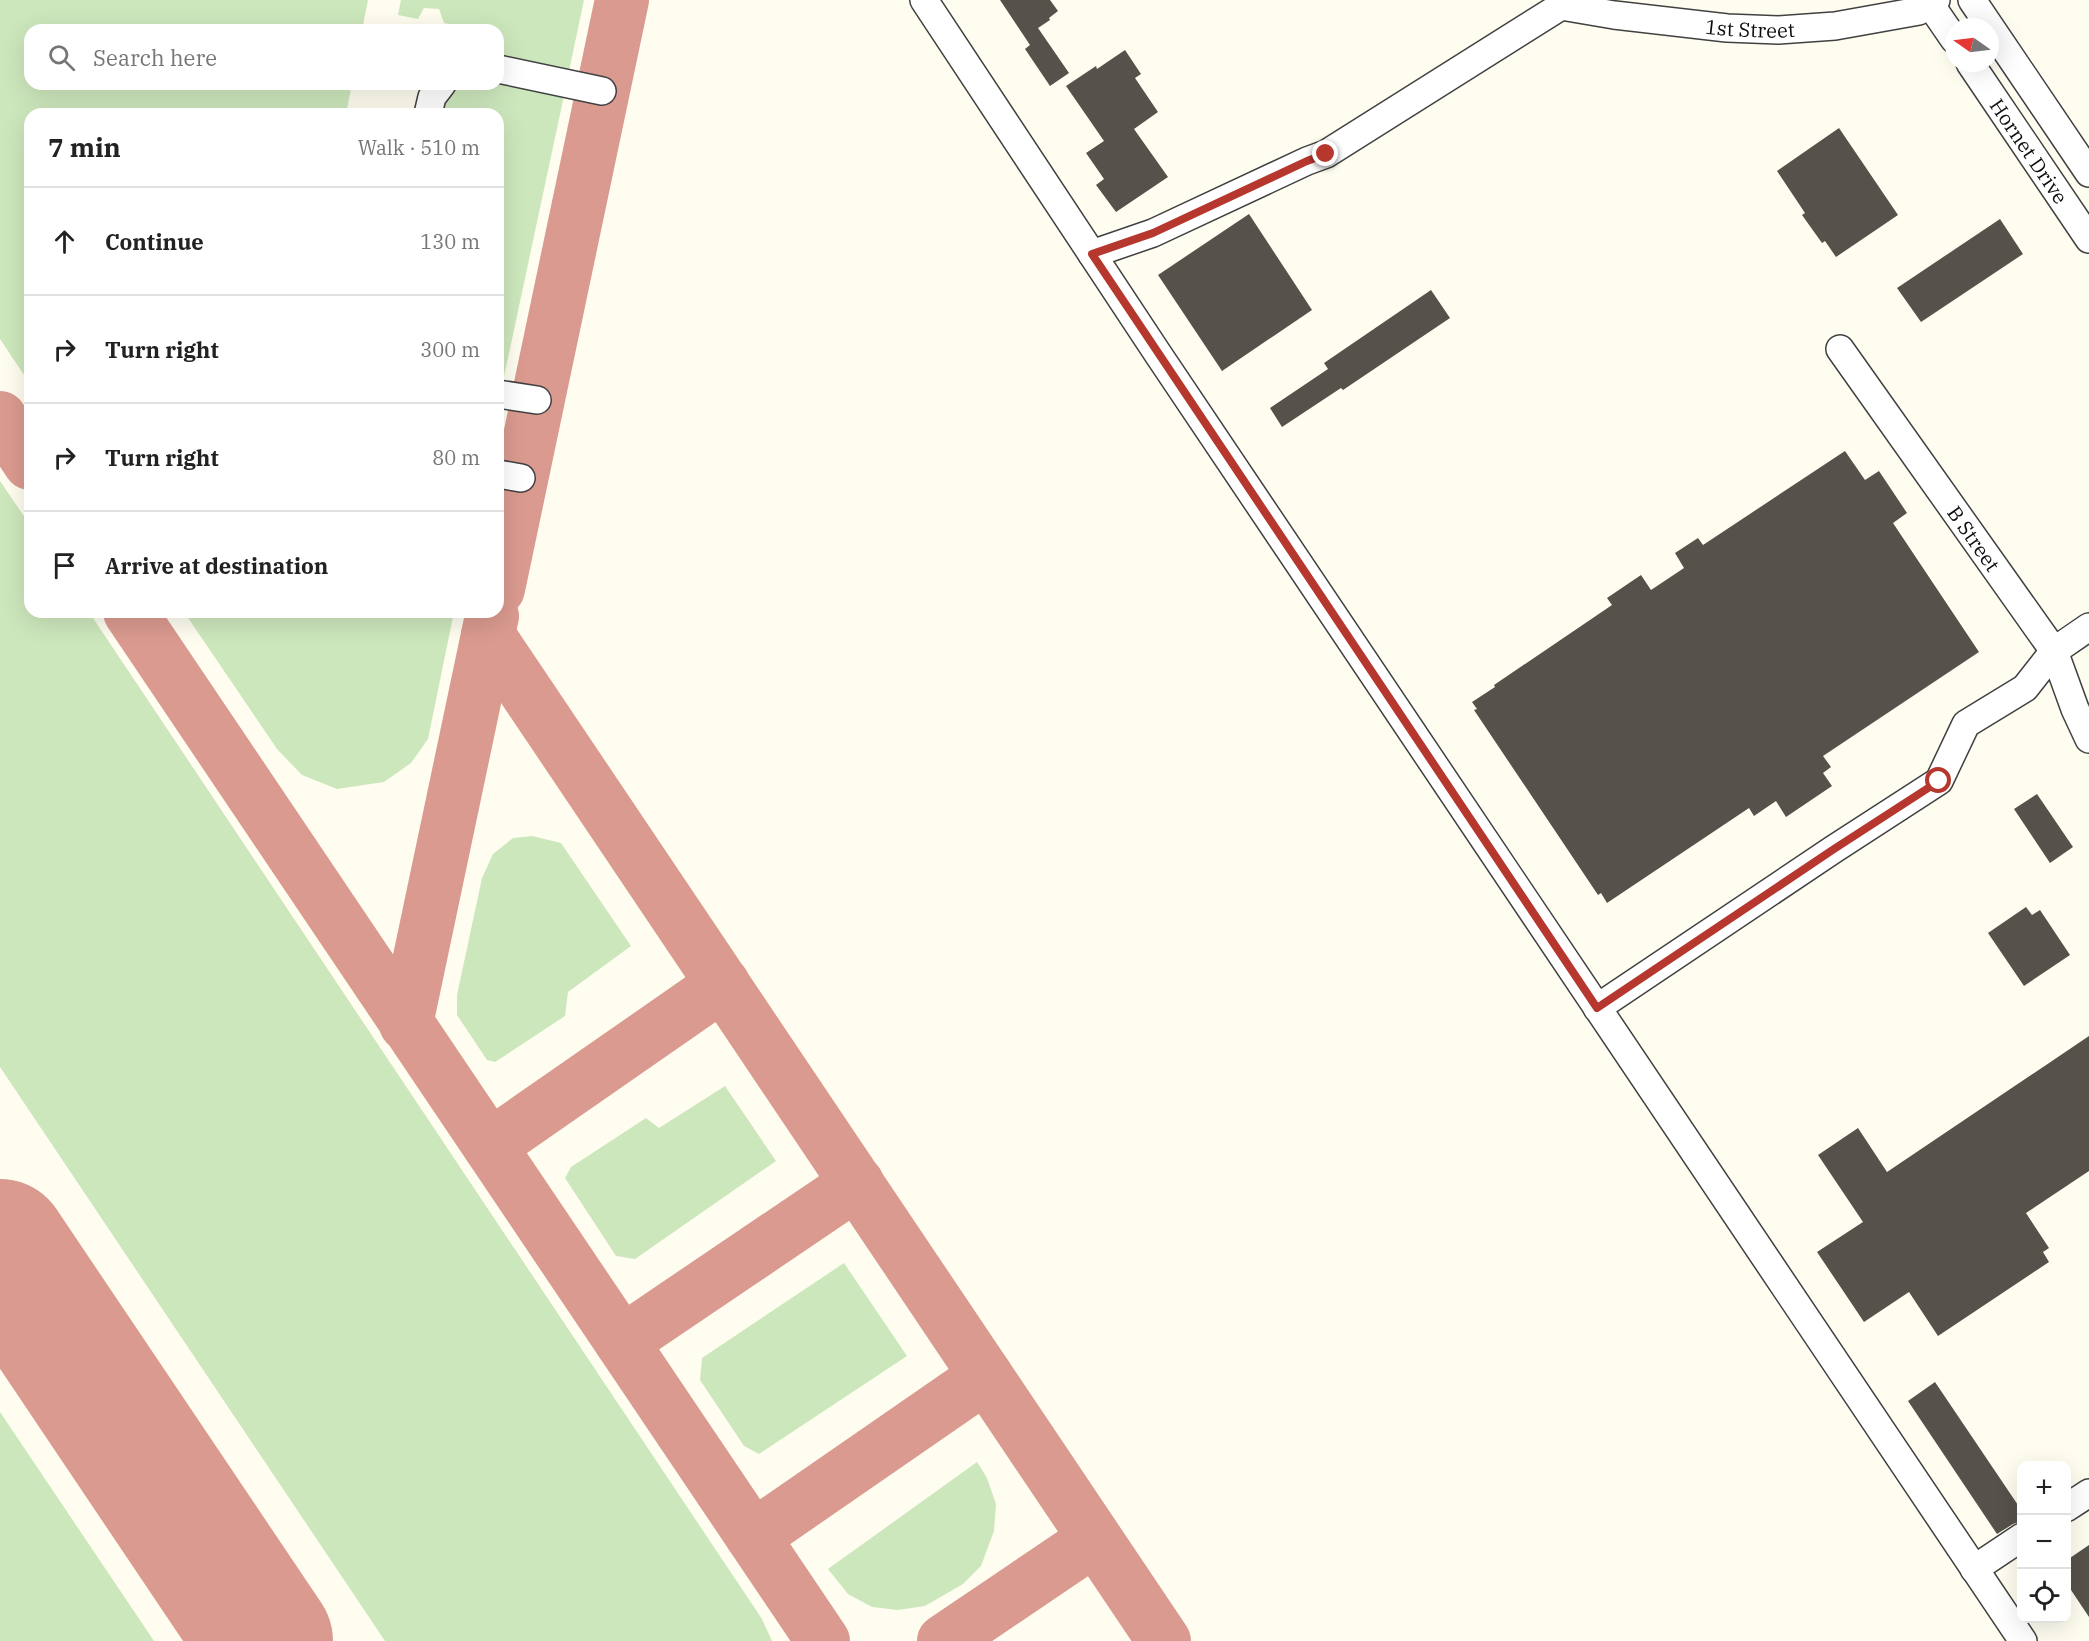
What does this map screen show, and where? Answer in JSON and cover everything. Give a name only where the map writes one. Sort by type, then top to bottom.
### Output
[{"type":"street","points":[[924,0],[2023,1641]]},
{"type":"street","name":"Hornet Drive","points":[[1972,0],[2089,173]]},
{"type":"street","points":[[1933,2],[1945,23]]},
{"type":"street","name":"1st Street","points":[[1092,254],[1153,233],[1326,154],[1562,6],[1614,15],[1727,28],[1778,30],[1835,26],[1919,11],[1933,2]]},
{"type":"street","points":[[504,70],[602,91]]},
{"type":"street","name":"Hornet Drive","points":[[1976,72],[2089,239]]},
{"type":"street","points":[[429,108],[432,97],[437,90]]},
{"type":"street","name":"B Street","points":[[1840,349],[2054,651],[2075,709],[2089,739]]},
{"type":"street","points":[[504,395],[537,400]]},
{"type":"street","points":[[1597,1008],[1939,781],[1966,724],[2025,688],[2054,651],[2089,627]]},
{"type":"street","points":[[2071,1505],[2089,1493]]},
{"type":"street","points":[[1974,1569],[2017,1540]]},
{"type":"green space","points":[[0,0],[368,0],[363,24],[24,24],[24,90],[351,90],[347,108],[24,108],[24,375],[0,339]]},
{"type":"green space","points":[[401,0],[584,0],[569,71],[504,60],[504,24],[448,24],[444,23],[439,9],[424,8],[418,19],[398,15]]},
{"type":"green space","points":[[504,78],[565,91],[504,377],[504,108],[442,108],[454,90],[504,90]]},
{"type":"green space","points":[[0,481],[24,516],[24,618],[93,618],[762,1619],[772,1641],[385,1641],[0,1067]]},
{"type":"green space","points":[[188,618],[453,618],[428,739],[411,763],[384,782],[337,789],[302,775],[277,749]]},
{"type":"green space","points":[[532,836],[561,843],[631,946],[568,992],[565,1016],[495,1062],[487,1060],[457,1015],[457,995],[482,878],[493,854],[513,838]]},
{"type":"green space","points":[[725,1086],[776,1161],[635,1259],[616,1256],[565,1178],[571,1167],[646,1118],[659,1128]]},
{"type":"green space","points":[[844,1263],[907,1356],[759,1454],[744,1446],[700,1380],[702,1358]]},
{"type":"green space","points":[[0,1412],[154,1641],[0,1641]]},
{"type":"green space","points":[[977,1462],[987,1478],[996,1504],[994,1531],[981,1566],[963,1584],[925,1606],[898,1610],[872,1607],[848,1594],[828,1569]]},
{"type":"building","points":[[1000,0],[1050,0],[1058,11],[1038,28],[1069,73],[1050,86],[1025,49],[1030,45]]},
{"type":"building","points":[[1125,50],[1141,74],[1135,78],[1158,112],[1134,129],[1168,177],[1116,212],[1096,185],[1104,179],[1086,153],[1104,141],[1066,86]]},
{"type":"building","points":[[1839,128],[1898,215],[1836,257],[1825,241],[1822,243],[1802,215],[1805,213],[1777,171]]},
{"type":"building","points":[[1249,214],[1312,310],[1222,371],[1158,275]]},
{"type":"building","points":[[2000,219],[2023,254],[1921,322],[1897,288]]},
{"type":"building","points":[[1431,290],[1450,318],[1343,390],[1341,388],[1282,427],[1270,408],[1328,369],[1324,363]]},
{"type":"building","points":[[1845,451],[1865,480],[1879,471],[1907,513],[1893,523],[1979,652],[1823,756],[1831,767],[1823,773],[1832,786],[1786,817],[1776,801],[1754,816],[1749,808],[1607,903],[1601,893],[1598,895],[1474,710],[1477,709],[1472,702],[1612,605],[1607,598],[1641,575],[1651,590],[1684,568],[1675,553],[1698,538],[1703,545]]},
{"type":"building","points":[[2037,794],[2073,847],[2050,863],[2014,809]]},
{"type":"building","points":[[2026,907],[2032,915],[2040,910],[2070,955],[2024,986],[1988,933]]},
{"type":"building","points":[[2089,1036],[2089,1171],[2026,1213],[2049,1248],[2043,1252],[2049,1262],[1938,1336],[1909,1292],[1864,1322],[1817,1252],[1863,1222],[1818,1155],[1858,1128],[1887,1172]]},
{"type":"building","points":[[1935,1382],[2017,1504],[2017,1523],[1997,1534],[1908,1401]]},
{"type":"building","points":[[2089,1545],[2089,1617],[2071,1590],[2071,1557]]},
{"type":"taxiway","points":[[504,560],[622,0]]},
{"type":"taxiway","points":[[0,418],[24,454]]},
{"type":"taxiway","points":[[134,618],[823,1641]]},
{"type":"taxiway","points":[[406,1024],[492,618]]},
{"type":"taxiway","points":[[488,635],[1164,1641]]},
{"type":"taxiway","points":[[490,1146],[723,984]]},
{"type":"taxiway","points":[[622,1342],[857,1183]]},
{"type":"taxiway","points":[[753,1537],[986,1376]]},
{"type":"taxiway","points":[[944,1641],[1095,1539]]},
{"type":"runway","points":[[0,1247],[265,1641]]},
{"type":"route","points":[[1326,154],[1153,233],[1092,254],[1597,1008],[1939,781]]}]
